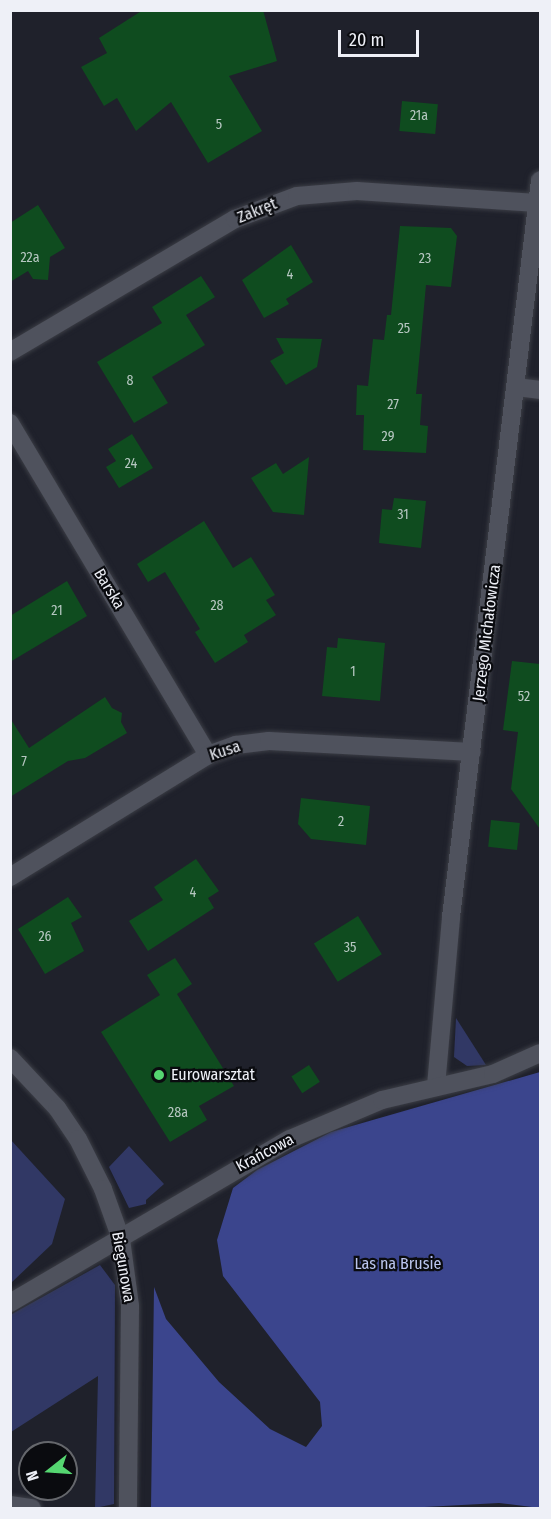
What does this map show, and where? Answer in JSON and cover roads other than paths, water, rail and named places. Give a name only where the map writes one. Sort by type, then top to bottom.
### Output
[{"type":"street","name":"Jerzego Michałowicza","points":[[436,1086],[451,917],[540,180]]},
{"type":"street","name":"Zakręt","points":[[10,352],[235,219],[297,196],[357,191],[537,203]]},
{"type":"street","points":[[516,387],[540,390]]},
{"type":"street","name":"Barska","points":[[10,423],[208,755]]},
{"type":"street","name":"Kusa","points":[[10,877],[208,755],[236,745],[269,741],[472,752]]},
{"type":"street","name":"Krańcowa","points":[[10,1303],[290,1139],[366,1105],[436,1086],[493,1074],[540,1053]]},
{"type":"street","name":"Biegunowa","points":[[10,1058],[57,1108],[78,1139],[103,1189],[121,1239],[130,1306],[128,1509]]},
{"type":"street","points":[[10,1505],[32,1509]]},
{"type":"place","name":"Eurowarsztat","points":[[159,1075]]},
{"type":"park label","name":"Las na Brusie","points":[[398,1264]]}]
